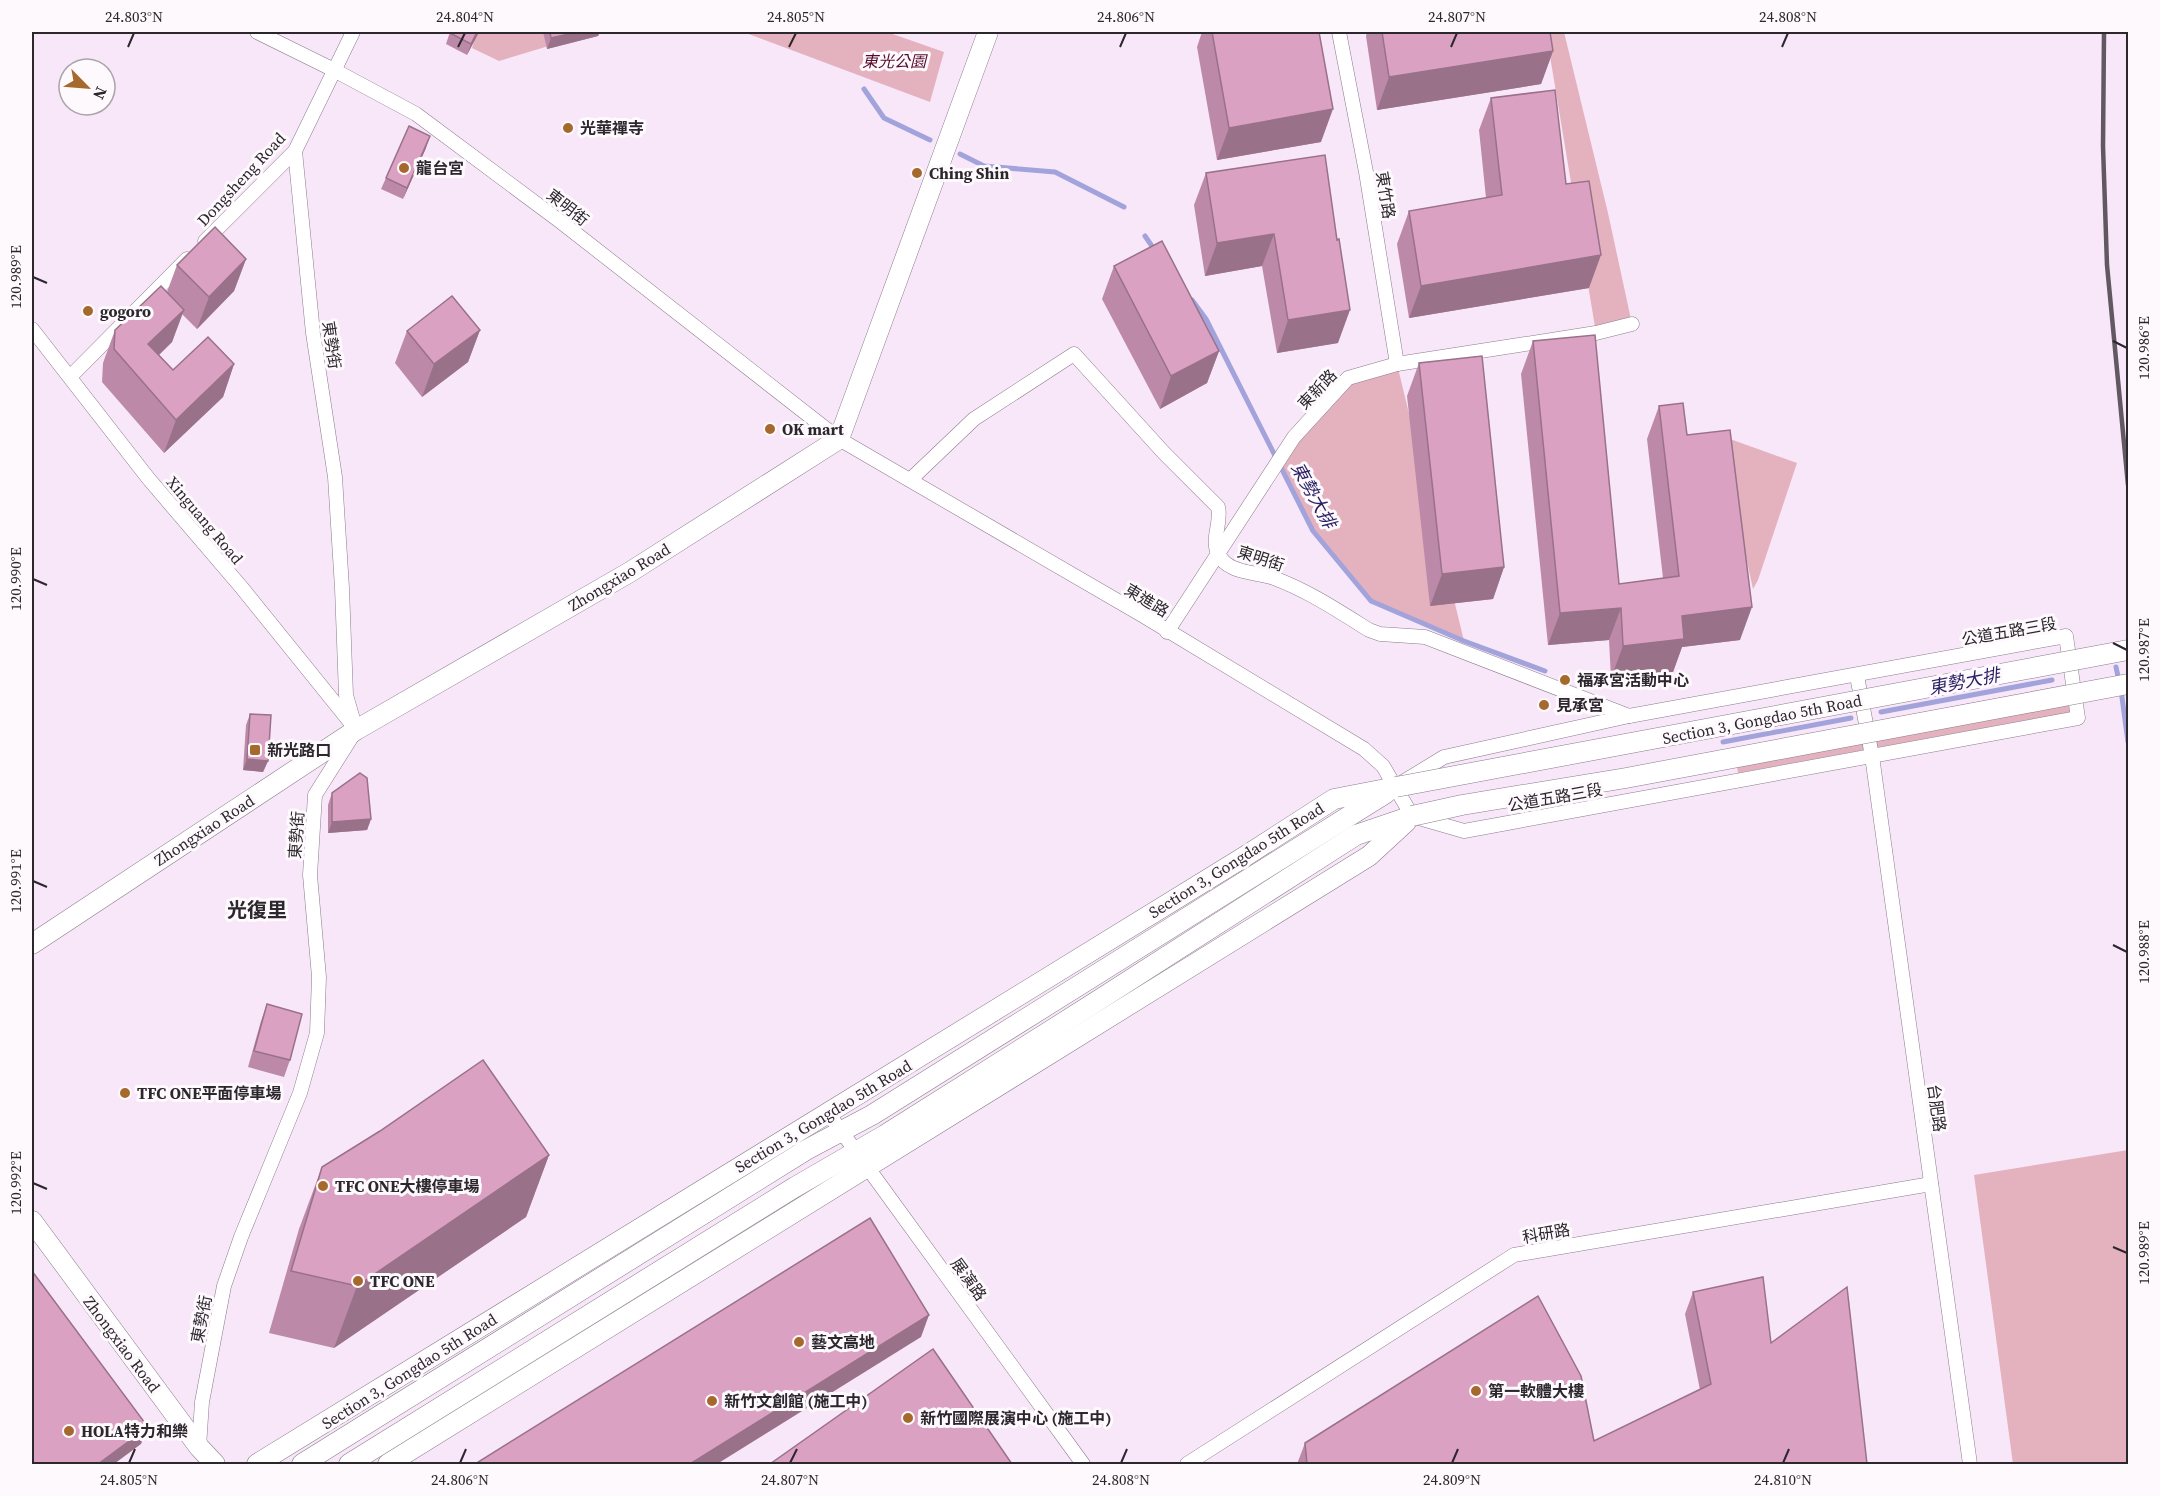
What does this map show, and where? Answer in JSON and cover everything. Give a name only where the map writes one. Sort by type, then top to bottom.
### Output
[{"type":"street","name":"東明街","points":[[257,32],[416,114],[561,222],[839,439]]},
{"type":"street","name":"Dongsheng Road","points":[[70,377],[295,151],[353,32]]},
{"type":"street","points":[[839,439],[988,32]]},
{"type":"street","name":"東竹路","points":[[1339,32],[1366,172],[1397,364]]},
{"type":"street","name":"東勢街","points":[[199,1447],[202,1402],[224,1286],[241,1237],[300,1093],[317,1033],[319,977],[310,875],[315,795],[356,730],[346,695],[342,588],[334,477],[313,333],[295,151]]},
{"type":"street","name":"東新路","points":[[1167,632],[1294,437],[1348,378],[1397,364],[1596,333],[1632,324]]},
{"type":"street","name":"Xinguang Road","points":[[32,329],[148,478],[242,588],[356,730]]},
{"type":"street","name":"東明街","points":[[910,480],[974,419],[1074,354],[1164,453],[1218,507],[1220,514],[1216,537],[1218,554],[1227,565],[1236,570],[1272,578],[1309,592],[1369,630],[1380,634],[1425,637],[1629,716]]},
{"type":"street","name":"東進路","points":[[839,439],[1364,749],[1383,766],[1412,816]]},
{"type":"street","name":"Zhongxiao Road","points":[[32,944],[356,730],[630,572],[839,439]]},
{"type":"street","name":"公道五路三段","points":[[1396,787],[1444,757],[1629,716],[2066,636],[2079,718],[1464,831],[1412,816]]},
{"type":"street","name":"Section 3, Gongdao 5th Road","points":[[257,1464],[1244,857],[1334,799],[2128,650]]},
{"type":"street","name":"台肥路","points":[[1857,676],[1872,756],[1970,1464]]},
{"type":"street","name":"Section 3, Gongdao 5th Road","points":[[388,1464],[861,1159],[885,1135],[1356,835],[1412,816],[1462,806],[1638,776],[2128,684]]},
{"type":"street","name":"Section 3, Gongdao 5th Road","points":[[302,1464],[806,1150],[882,1108],[1396,787]]},
{"type":"street","name":"展演路","points":[[828,1113],[1083,1464]]},
{"type":"street","name":"Section 3, Gongdao 5th Road","points":[[349,1464],[786,1192],[861,1159]]},
{"type":"street","name":"科研路","points":[[1187,1464],[1514,1255],[1931,1184]]},
{"type":"street","name":"Zhongxiao Road","points":[[32,1221],[199,1447],[214,1464]]},
{"type":"green space","points":[[477,32],[595,32],[499,61],[472,48]]},
{"type":"green space","name":"東光公園","points":[[743,32],[887,32],[944,52],[930,102]]},
{"type":"green space","points":[[1546,32],[1564,32],[1608,213],[1632,324],[1596,333]]},
{"type":"green space","points":[[1397,364],[1464,641],[1371,601],[1313,531],[1278,462],[1348,378]]},
{"type":"green space","points":[[1719,435],[1797,463],[1753,589]]},
{"type":"green space","points":[[2065,685],[2071,712],[1738,773],[1734,748]]},
{"type":"green space","points":[[2128,1150],[2128,1464],[2013,1464],[1974,1175]]},
{"type":"building","points":[[450,32],[477,32],[471,44]]},
{"type":"building","points":[[550,32],[577,32],[551,38]]},
{"type":"building","points":[[1212,32],[1319,32],[1333,109],[1229,128]]},
{"type":"building","points":[[1382,32],[1550,32],[1553,51],[1389,77]]},
{"type":"building","points":[[1555,90],[1566,184],[1589,181],[1601,255],[1421,286],[1409,211],[1502,195],[1491,98]]},
{"type":"building","name":"龍台宮","points":[[409,126],[430,136],[407,188],[386,178]]},
{"type":"building","points":[[1325,155],[1350,310],[1288,320],[1274,234],[1217,243],[1206,173]]},
{"type":"building","points":[[215,227],[246,259],[209,297],[177,265]]},
{"type":"building","points":[[1162,241],[1219,351],[1171,376],[1114,266]]},
{"type":"building","points":[[161,286],[184,310],[148,344],[173,370],[208,337],[234,364],[176,420],[114,349],[115,330]]},
{"type":"building","points":[[452,296],[480,330],[434,364],[407,331]]},
{"type":"building","points":[[1595,335],[1619,584],[1679,576],[1659,406],[1683,403],[1687,435],[1730,430],[1752,607],[1682,616],[1684,639],[1623,646],[1621,608],[1560,613],[1533,341]]},
{"type":"building","points":[[1482,356],[1504,567],[1442,574],[1419,363]]},
{"type":"building","points":[[250,714],[271,715],[268,761],[247,759]]},
{"type":"building","points":[[360,773],[367,778],[371,819],[332,822],[332,793]]},
{"type":"building","points":[[267,1004],[302,1014],[290,1060],[254,1051]]},
{"type":"building","points":[[483,1060],[549,1155],[357,1286],[291,1271],[322,1167],[380,1131]]},
{"type":"building","name":"新竹文創館 (施工中)","points":[[870,1218],[929,1315],[690,1464],[475,1464]]},
{"type":"building","points":[[32,1271],[148,1427],[98,1464],[32,1464]]},
{"type":"building","points":[[1763,1277],[1771,1343],[1847,1287],[1867,1464],[1307,1464],[1305,1443],[1538,1296],[1581,1376],[1594,1441],[1711,1384],[1693,1292]]},
{"type":"building","name":"新竹國際展演中心 (施工中)","points":[[933,1349],[1012,1464],[770,1464]]},
{"type":"waterway","name":"東勢大排","points":[[864,89],[884,118],[930,140]]},
{"type":"waterway","name":"東勢大排","points":[[960,154],[984,166],[1055,172],[1124,207]]},
{"type":"waterway","name":"東勢大排","points":[[1145,236],[1156,252]]},
{"type":"waterway","name":"東勢大排","points":[[1192,300],[1206,319],[1313,531],[1371,601],[1464,641],[1545,671]]},
{"type":"waterway","points":[[2116,667],[2119,681]]},
{"type":"waterway","name":"東勢大排","points":[[1881,712],[2052,680]]},
{"type":"waterway","points":[[2121,690],[2128,742]]},
{"type":"waterway","name":"東勢大排","points":[[1723,742],[1851,718]]},
{"type":"railway","points":[[2104,32],[2103,146],[2107,265],[2128,485]]},
{"type":"place","name":"光華禪寺","points":[[568,128]]},
{"type":"place","name":"龍台宮","points":[[404,168]]},
{"type":"place","name":"Ching Shin","points":[[917,173]]},
{"type":"place","name":"gogoro","points":[[88,311]]},
{"type":"place","name":"OK mart","points":[[770,429]]},
{"type":"place","name":"福承宮活動中心","points":[[1565,680]]},
{"type":"place","name":"見承宮","points":[[1544,705]]},
{"type":"place","name":"新光路口","points":[[255,750]]},
{"type":"place","name":"TFC ONE平面停車場","points":[[125,1093]]},
{"type":"place","name":"TFC ONE大樓停車場","points":[[323,1186]]},
{"type":"place","name":"TFC ONE","points":[[358,1281]]},
{"type":"place","name":"藝文高地","points":[[799,1342]]},
{"type":"place","name":"第一軟體大樓","points":[[1476,1391]]},
{"type":"place","name":"新竹文創館 (施工中)","points":[[712,1401]]},
{"type":"place","name":"新竹國際展演中心 (施工中)","points":[[908,1418]]},
{"type":"place","name":"HOLA特力和樂","points":[[69,1431]]},
{"type":"district","name":"光復里","points":[[257,910]]}]
